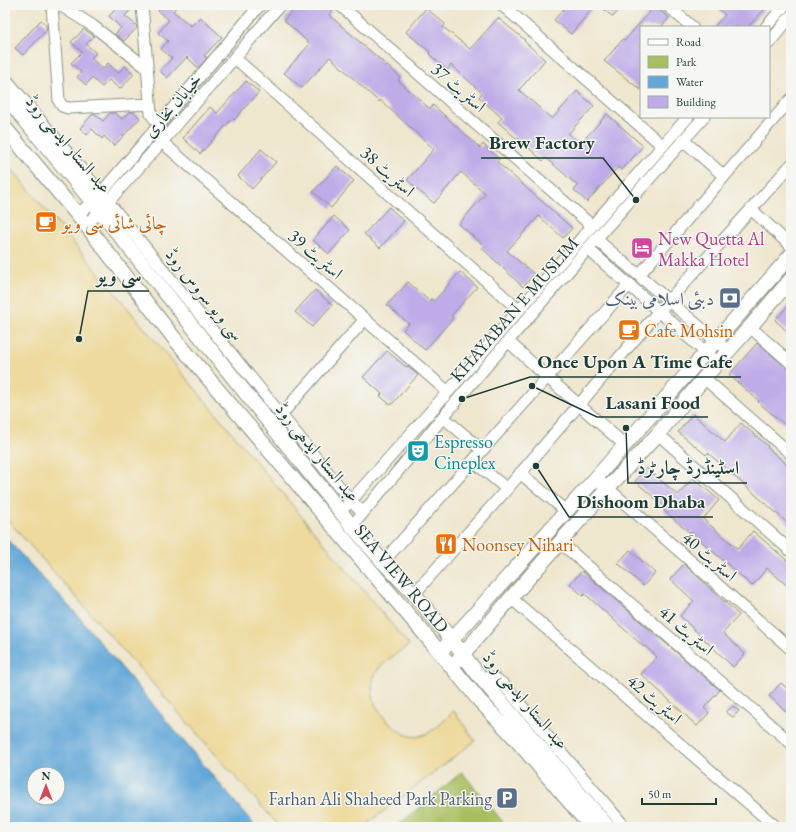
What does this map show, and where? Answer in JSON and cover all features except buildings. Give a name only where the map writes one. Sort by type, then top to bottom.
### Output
[{"type":"main road","name":"عبد الستار ایدھی روڈ","points":[[5,96],[100,202],[352,526],[383,562],[414,594],[480,677],[608,827]]},
{"type":"main road","name":"SEA VIEW ROAD","points":[[5,128],[82,220],[174,338],[479,700],[514,737],[590,827]]},
{"type":"main road","points":[[439,652],[452,640],[596,478],[715,340],[791,255]]},
{"type":"main road","points":[[452,667],[607,489],[658,434],[704,378],[750,327],[791,278]]},
{"type":"street","points":[[52,5],[59,98],[62,106],[68,108],[150,104]]},
{"type":"street","points":[[60,5],[93,26],[147,68]]},
{"type":"street","points":[[142,5],[151,114],[159,125]]},
{"type":"street","name":"خیابان بخاری","points":[[100,202],[159,125],[260,5]]},
{"type":"street","name":"خیابان بخاری","points":[[82,220],[162,142],[280,5]]},
{"type":"street","name":"اسٹریٹ 37","points":[[340,5],[592,226]]},
{"type":"street","points":[[502,5],[663,146]]},
{"type":"street","points":[[667,5],[691,26]]},
{"type":"street","points":[[767,26],[785,5]]},
{"type":"street","points":[[770,42],[791,16]]},
{"type":"street","name":"اسٹریٹ 38","points":[[235,58],[519,310]]},
{"type":"street","name":"سی ویو سروس روڈ","points":[[5,78],[100,202],[281,415],[351,501],[363,513]]},
{"type":"street","points":[[639,275],[791,99]]},
{"type":"street","name":"KHAYABAN E MUSLIM","points":[[341,511],[448,392],[687,118]]},
{"type":"street","name":"KHAYABAN E MUSLIM","points":[[352,526],[443,417],[596,239],[703,118]]},
{"type":"street","points":[[684,140],[724,176]]},
{"type":"street","name":"اسٹریٹ 39","points":[[162,142],[448,392]]},
{"type":"street","points":[[414,594],[507,489],[659,311],[791,165]]},
{"type":"street","points":[[623,191],[632,199]]},
{"type":"street","points":[[751,209],[791,246]]},
{"type":"street","points":[[596,239],[728,351]]},
{"type":"street","points":[[588,249],[718,362]]},
{"type":"street","points":[[383,562],[630,284]]},
{"type":"street","points":[[539,287],[549,295]]},
{"type":"street","points":[[281,415],[365,319]]},
{"type":"street","points":[[750,327],[791,364]]},
{"type":"street","points":[[509,342],[625,445]]},
{"type":"street","points":[[704,378],[791,454]]},
{"type":"street","points":[[443,417],[482,450]]},
{"type":"street","points":[[658,434],[791,551]]},
{"type":"street","points":[[473,461],[507,489]]},
{"type":"street","points":[[520,473],[566,511]]},
{"type":"street","name":"اسٹریٹ 40","points":[[596,478],[791,649]]},
{"type":"street","name":"اسٹریٹ 41","points":[[561,543],[791,743]]},
{"type":"street","name":"اسٹریٹ 42","points":[[511,598],[776,827]]},
{"type":"street","points":[[480,677],[496,679],[503,684],[625,827]]},
{"type":"green space","points":[[462,772],[507,827],[396,827]]},
{"type":"sand","points":[[5,161],[409,645],[384,663],[376,672],[372,686],[373,695],[374,701],[381,714],[392,726],[406,735],[413,737],[430,732],[454,711],[475,741],[363,827],[280,827],[5,517]]},
{"type":"water","points":[[5,537],[78,616],[252,822],[254,827],[5,827]]},
{"type":"place","name":"Brew Factory","points":[[636,200]]},
{"type":"place","name":"چائی شائی سی ویو","points":[[46,222]]},
{"type":"place","name":"New Quetta Al Makka Hotel","points":[[642,248]]},
{"type":"place","name":"دبئی اسلامی بینک","points":[[730,298]]},
{"type":"place","name":"Cafe Mohsin","points":[[629,330]]},
{"type":"place","name":"سی ویو","points":[[79,339]]},
{"type":"place","name":"Lasani Food","points":[[532,386]]},
{"type":"place","name":"Once Upon A Time Cafe","points":[[462,399]]},
{"type":"place","name":"اسٹینڈرڈ چارٹرڈ","points":[[626,428]]},
{"type":"place","name":"Espresso Cineplex","points":[[418,451]]},
{"type":"place","name":"Dishoom Dhaba","points":[[536,466]]},
{"type":"place","name":"Noonsey Nihari","points":[[446,544]]},
{"type":"place","name":"Farhan Ali Shaheed Park Parking","points":[[507,798]]}]
